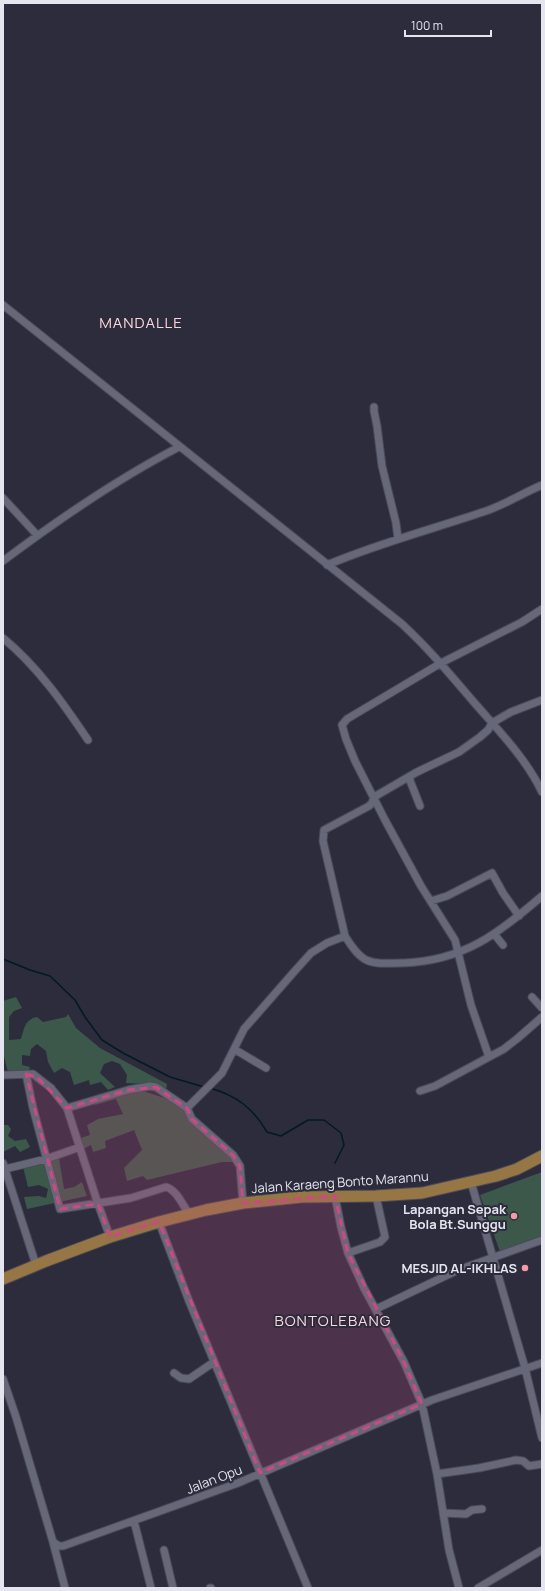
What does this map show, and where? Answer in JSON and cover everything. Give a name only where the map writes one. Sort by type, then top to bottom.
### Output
[{"type":"main road","name":"Jalan Karaeng Bonto Marannu","points":[[3,1280],[36,1265],[110,1237],[189,1214],[243,1203],[301,1197],[376,1196],[422,1193],[513,1171],[542,1156]]},
{"type":"street","points":[[3,305],[402,624],[442,663],[539,780],[542,792]]},
{"type":"street","points":[[374,407],[382,466],[398,539]]},
{"type":"street","points":[[3,561],[37,535],[113,484],[149,462],[179,447]]},
{"type":"street","points":[[327,564],[361,551],[494,508],[542,485]]},
{"type":"street","points":[[3,498],[37,535]]},
{"type":"street","points":[[489,1057],[471,1005],[455,940],[431,901],[355,761],[342,725],[347,719],[442,663],[522,622],[542,609]]},
{"type":"street","points":[[3,638],[21,653],[58,695],[88,740]]},
{"type":"street","points":[[542,700],[525,706],[492,723],[488,730],[459,752],[374,797],[369,806],[328,827],[324,831],[323,841],[345,936],[357,955],[371,962],[383,964],[422,962],[458,954],[495,935],[542,896]]},
{"type":"street","points":[[408,778],[420,806]]},
{"type":"street","points":[[431,901],[447,896],[492,873],[502,893],[519,916]]},
{"type":"street","points":[[495,935],[503,945]]},
{"type":"street","points":[[187,1108],[222,1073],[244,1029],[311,953],[327,943],[345,936]]},
{"type":"street","points":[[532,997],[542,1008]]},
{"type":"street","points":[[420,1091],[435,1086],[489,1057],[518,1038],[542,1017]]},
{"type":"street","points":[[234,1050],[266,1068]]},
{"type":"street","points":[[26,1074],[46,1159],[60,1209],[131,1198],[166,1187],[170,1188],[176,1194],[189,1214]]},
{"type":"street","points":[[3,1075],[30,1074],[37,1077],[51,1088],[67,1108],[110,1237]]},
{"type":"street","points":[[67,1108],[128,1090],[150,1086],[156,1087],[187,1108],[192,1119],[238,1161],[240,1166],[243,1203]]},
{"type":"street","points":[[36,1265],[4,1166],[46,1159],[80,1147]]},
{"type":"street","points":[[471,1182],[525,1368],[542,1438]]},
{"type":"street","points":[[336,1196],[341,1227],[348,1252],[364,1288],[404,1362],[422,1404],[437,1474],[449,1550],[459,1588]]},
{"type":"street","points":[[348,1252],[380,1242],[385,1237],[376,1196]]},
{"type":"street","points":[[159,1222],[214,1362],[308,1588]]},
{"type":"street","points":[[376,1309],[458,1270],[542,1240]]},
{"type":"street","points":[[174,1373],[181,1378],[189,1379],[214,1362]]},
{"type":"street","name":"Jalan Opu","points":[[53,1542],[59,1546],[63,1546],[206,1496],[388,1420],[422,1404],[542,1363]]},
{"type":"street","points":[[3,1379],[16,1417],[65,1588]]},
{"type":"street","points":[[437,1474],[479,1468],[516,1460],[523,1461],[529,1466],[542,1464]]},
{"type":"street","points":[[443,1513],[466,1514],[472,1510],[482,1509]]},
{"type":"street","points":[[134,1521],[143,1562],[151,1588]]},
{"type":"street","points":[[164,1550],[173,1588]]},
{"type":"street","points":[[478,1588],[542,1550]]},
{"type":"highlighted area","points":[[26,1074],[37,1077],[67,1108],[128,1090],[156,1087],[187,1108],[192,1119],[233,1155],[240,1166],[243,1203],[335,1196],[348,1253],[404,1362],[422,1404],[260,1473],[159,1222],[110,1237],[98,1204],[60,1209]]},
{"type":"green space","points":[[16,997],[22,1008],[14,1011],[9,1017],[9,1040],[21,1039],[27,1022],[33,1018],[37,1017],[43,1022],[66,1017],[68,1014],[76,1028],[100,1048],[167,1084],[166,1091],[145,1084],[126,1083],[127,1075],[120,1064],[112,1061],[104,1064],[100,1073],[115,1087],[108,1090],[101,1082],[90,1085],[89,1080],[74,1085],[70,1072],[62,1068],[54,1073],[48,1062],[46,1051],[37,1044],[31,1049],[30,1056],[22,1055],[22,1065],[30,1067],[28,1073],[18,1070],[13,1075],[7,1069],[3,1056],[3,1001]]},
{"type":"green space","points":[[140,1090],[183,1104],[183,1110],[213,1143],[228,1151],[238,1162],[222,1162],[147,1180],[143,1176],[127,1181],[124,1168],[142,1150],[134,1130],[105,1141],[106,1148],[93,1152],[91,1145],[79,1151],[75,1140],[90,1135],[87,1125],[98,1119],[123,1114],[116,1099],[95,1105],[94,1099]]},
{"type":"green space","points":[[3,1125],[8,1125],[11,1129],[8,1136],[15,1141],[26,1139],[30,1147],[20,1152],[15,1146],[3,1152]]},
{"type":"green space","points":[[59,1158],[64,1189],[74,1187],[82,1182],[87,1196],[27,1209],[24,1197],[39,1196],[46,1198],[48,1189],[39,1185],[28,1187],[23,1167]]},
{"type":"green space","name":"Lapangan Sepak Bola Bt.Sunggu","points":[[542,1172],[542,1237],[500,1252],[480,1195]]},
{"type":"waterway","points":[[3,959],[50,976],[75,1000],[85,1017],[102,1040],[123,1053],[170,1077],[204,1087]]},
{"type":"waterway","points":[[210,1088],[236,1099],[256,1116],[267,1132],[281,1136],[308,1120],[324,1120],[341,1133],[344,1145],[335,1163]]},
{"type":"place","name":"Lapangan Sepak Bola Bt.Sunggu","points":[[514,1216]]},
{"type":"place","name":"MESJID AL-IKHLAS","points":[[525,1268]]},
{"type":"district","name":"MANDALLE","points":[[141,322]]},
{"type":"district","name":"BONTOLEBANG","points":[[333,1320]]}]
